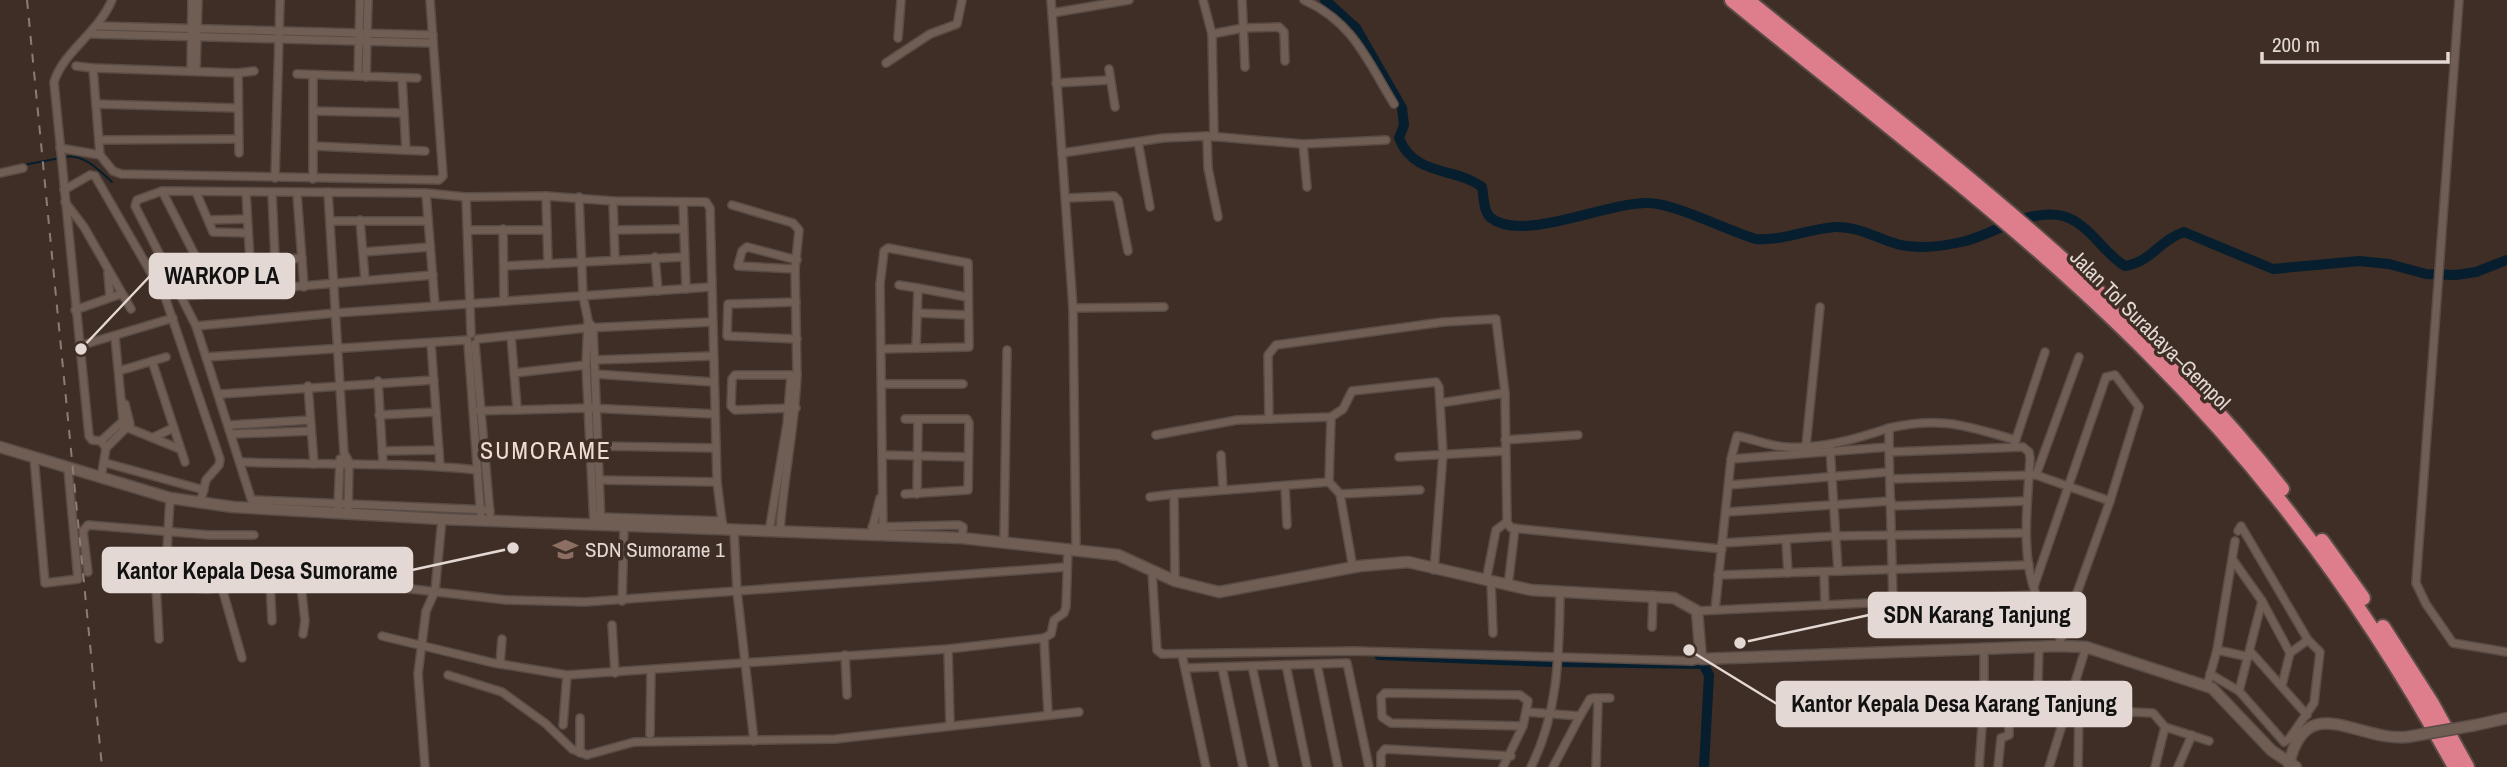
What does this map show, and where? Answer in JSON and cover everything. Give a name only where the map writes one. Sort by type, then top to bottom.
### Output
[{"type":"highway","name":"Jalan Tol Surabaya–Gempol","points":[[1731,0],[2001,212]]},
{"type":"highway","name":"Jalan Tol Surabaya–Gempol","points":[[1747,0],[2027,234],[2165,354],[2261,462],[2338,560],[2394,643],[2467,767]]},
{"type":"highway","name":"Jalan Tol Surabaya–Gempol","points":[[2027,234],[2150,355],[2270,489],[2375,631],[2455,767]]},
{"type":"street","points":[[104,444],[92,440],[89,436],[54,82],[61,66],[99,26],[112,0]]},
{"type":"street","points":[[192,0],[193,71]]},
{"type":"street","points":[[194,33],[198,0]]},
{"type":"street","points":[[275,178],[280,0]]},
{"type":"street","points":[[360,0],[362,76]]},
{"type":"street","points":[[363,37],[368,0]]},
{"type":"street","points":[[93,68],[100,155],[113,171],[121,174],[313,179],[442,178],[430,0]]},
{"type":"street","points":[[898,38],[901,0]]},
{"type":"street","points":[[886,63],[930,34],[957,24],[962,0]]},
{"type":"street","points":[[382,636],[500,664],[567,675],[948,649],[1044,638],[1051,634],[1054,620],[1064,613],[1066,567],[1072,548],[1073,308],[1051,0]]},
{"type":"street","points":[[1052,13],[1129,0]]},
{"type":"street","points":[[1203,0],[1212,34],[1208,168],[1217,217]]},
{"type":"street","points":[[1241,0],[1245,67]]},
{"type":"street","points":[[1304,0],[1329,11],[1343,24],[1394,104]]},
{"type":"street","points":[[2459,0],[2416,585],[2453,643],[2507,652]]},
{"type":"street","points":[[99,26],[194,33]]},
{"type":"street","points":[[1212,34],[1243,28],[1281,28],[1285,61]]},
{"type":"street","points":[[92,34],[194,33],[433,39]]},
{"type":"street","points":[[76,65],[93,68],[238,73],[254,71]]},
{"type":"street","points":[[1109,69],[1115,107]]},
{"type":"street","points":[[238,73],[239,153]]},
{"type":"street","points":[[297,74],[417,78]]},
{"type":"street","points":[[313,75],[313,179]]},
{"type":"street","points":[[402,78],[406,150]]},
{"type":"street","points":[[1056,83],[1110,79]]},
{"type":"street","points":[[96,104],[237,108]]},
{"type":"street","points":[[313,111],[404,113]]},
{"type":"street","points":[[1062,153],[1138,142],[1211,137],[1303,144],[1386,140]]},
{"type":"street","points":[[99,139],[237,139]]},
{"type":"street","points":[[1138,142],[1150,206]]},
{"type":"street","points":[[1303,144],[1307,187]]},
{"type":"street","points":[[313,146],[425,150]]},
{"type":"street","points":[[60,151],[100,155]]},
{"type":"street","points":[[0,173],[23,168]]},
{"type":"street","points":[[64,190],[90,175],[95,176],[137,246],[173,318],[219,459],[219,465],[206,480],[200,504]]},
{"type":"street","points":[[162,191],[200,265]]},
{"type":"street","points":[[251,506],[242,462],[196,326],[135,205],[137,200],[162,191],[426,193],[466,197],[545,196],[613,201],[704,201],[710,206],[717,482],[723,525]]},
{"type":"street","points":[[196,192],[215,233],[248,233]]},
{"type":"street","points":[[246,192],[250,261]]},
{"type":"street","points":[[328,192],[344,453],[349,462],[343,508]]},
{"type":"street","points":[[272,193],[275,260]]},
{"type":"street","points":[[426,193],[435,306]]},
{"type":"street","points":[[297,194],[304,287]]},
{"type":"street","points":[[545,196],[548,264]]},
{"type":"street","points":[[1067,198],[1114,196],[1118,200],[1128,251]]},
{"type":"street","points":[[466,197],[472,340],[485,514]]},
{"type":"street","points":[[579,197],[583,296],[595,374],[592,408],[598,521]]},
{"type":"street","points":[[65,201],[131,309]]},
{"type":"street","points":[[613,201],[615,260]]},
{"type":"street","points":[[683,202],[686,289]]},
{"type":"street","points":[[732,205],[797,225],[797,339],[792,408],[775,532]]},
{"type":"street","points":[[209,220],[247,219]]},
{"type":"street","points":[[360,220],[365,279]]},
{"type":"street","points":[[330,221],[428,221]]},
{"type":"street","points":[[503,229],[504,301]]},
{"type":"street","points":[[614,230],[683,229]]},
{"type":"street","points":[[468,230],[547,230]]},
{"type":"street","points":[[363,252],[430,247]]},
{"type":"street","points":[[795,270],[738,267],[742,251],[747,247],[797,260]]},
{"type":"street","points":[[881,345],[967,349],[968,263],[888,248],[884,251],[880,284],[881,345],[883,384],[880,497],[883,531]]},
{"type":"street","points":[[655,257],[658,291]]},
{"type":"street","points":[[503,266],[684,257]]},
{"type":"street","points":[[168,267],[302,258]]},
{"type":"street","points":[[107,267],[110,297]]},
{"type":"street","points":[[182,296],[433,275]]},
{"type":"street","points":[[899,285],[967,297]]},
{"type":"street","points":[[196,326],[336,313],[710,287]]},
{"type":"street","points":[[916,348],[918,288]]},
{"type":"street","points":[[75,310],[121,294]]},
{"type":"street","points":[[796,302],[728,304],[727,337],[797,339]]},
{"type":"street","points":[[1073,308],[1164,307]]},
{"type":"street","points":[[1805,446],[1819,307]]},
{"type":"street","points":[[917,313],[968,315]]},
{"type":"street","points":[[79,346],[173,318]]},
{"type":"street","points":[[1269,419],[1268,352],[1276,345],[1443,322],[1496,318],[1505,393],[1507,522]]},
{"type":"street","points":[[206,357],[472,340],[589,325],[711,322]]},
{"type":"street","points":[[589,325],[586,365],[600,480],[598,521]]},
{"type":"street","points":[[511,336],[517,408]]},
{"type":"street","points":[[104,444],[130,420],[123,396],[115,337]]},
{"type":"street","points":[[431,343],[440,466]]},
{"type":"street","points":[[1004,542],[1007,350]]},
{"type":"street","points":[[2014,444],[2045,352]]},
{"type":"street","points":[[594,359],[712,356]]},
{"type":"street","points":[[119,371],[166,357]]},
{"type":"street","points":[[2060,641],[2036,595],[2029,565],[2027,501],[2032,475],[2079,357]]},
{"type":"street","points":[[152,361],[185,462]]},
{"type":"street","points":[[514,373],[586,365]]},
{"type":"street","points":[[595,374],[713,382]]},
{"type":"street","points":[[792,408],[736,410],[731,406],[732,379],[735,375],[794,375]]},
{"type":"street","points":[[2034,586],[2106,377],[2115,375],[2138,407],[2110,501],[2060,641]]},
{"type":"street","points":[[220,394],[378,381],[434,380]]},
{"type":"street","points":[[378,381],[383,463]]},
{"type":"street","points":[[1156,435],[1203,424],[1331,417],[1343,409],[1352,391],[1409,382],[1436,382],[1443,454],[1434,570]]},
{"type":"street","points":[[883,384],[962,383]]},
{"type":"street","points":[[308,386],[314,464]]},
{"type":"street","points":[[1440,403],[1505,393]]},
{"type":"street","points":[[479,411],[592,408],[715,414]]},
{"type":"street","points":[[479,411],[478,470],[485,514]]},
{"type":"street","points":[[379,415],[436,412]]},
{"type":"street","points":[[1331,417],[1329,482],[1340,494],[1353,568]]},
{"type":"street","points":[[905,419],[967,419],[968,457],[966,491],[905,494]]},
{"type":"street","points":[[917,494],[918,419]]},
{"type":"street","points":[[230,425],[310,420]]},
{"type":"street","points":[[1731,459],[1830,447],[1889,428],[1930,420],[1954,422],[2023,447],[2029,452],[2032,475]]},
{"type":"street","points":[[124,427],[154,436],[180,449]]},
{"type":"street","points":[[154,436],[173,428]]},
{"type":"street","points":[[1889,428],[1893,602]]},
{"type":"street","points":[[232,434],[311,432]]},
{"type":"street","points":[[1505,440],[1578,435]]},
{"type":"street","points":[[1715,610],[1731,459],[1737,436],[1786,447],[1889,449],[2014,444]]},
{"type":"street","points":[[101,478],[106,463],[104,444]]},
{"type":"street","points":[[597,446],[716,448]]},
{"type":"street","points":[[0,447],[68,469],[200,504],[723,525],[734,530],[775,532],[883,531],[1072,548],[1126,557],[1175,581],[1219,592],[1394,562],[1508,587],[1674,598],[1697,611],[2036,595]]},
{"type":"street","points":[[1830,447],[1838,571]]},
{"type":"street","points":[[382,451],[439,450]]},
{"type":"street","points":[[1399,457],[1505,451]]},
{"type":"street","points":[[343,508],[339,463],[344,453]]},
{"type":"street","points":[[883,455],[968,457]]},
{"type":"street","points":[[1220,455],[1223,490]]},
{"type":"street","points":[[34,457],[45,583],[78,579],[68,469]]},
{"type":"street","points":[[242,462],[383,463],[478,470]]},
{"type":"street","points":[[106,463],[204,490]]},
{"type":"street","points":[[1728,485],[1889,475],[2032,475],[2110,501]]},
{"type":"street","points":[[600,480],[717,482]]},
{"type":"street","points":[[1150,497],[1329,482]]},
{"type":"street","points":[[1284,486],[1287,525]]},
{"type":"street","points":[[1340,494],[1420,490]]},
{"type":"street","points":[[1174,494],[1175,581]]},
{"type":"street","points":[[872,531],[880,497]]},
{"type":"street","points":[[165,586],[170,498]]},
{"type":"street","points":[[1727,512],[1891,503],[2027,501]]},
{"type":"street","points":[[343,508],[442,519],[485,514]]},
{"type":"street","points":[[425,767],[417,683],[426,611],[435,591],[442,519]]},
{"type":"street","points":[[598,521],[624,526],[723,525]]},
{"type":"street","points":[[1507,522],[1515,528],[1722,546],[1836,536],[2026,533]]},
{"type":"street","points":[[1493,634],[1488,582],[1496,530],[1507,522]]},
{"type":"street","points":[[88,572],[85,526],[169,533],[254,535]]},
{"type":"street","points":[[622,601],[624,526]]},
{"type":"street","points":[[2210,674],[2239,691],[2284,742],[2289,739],[2314,703],[2321,655],[2308,640],[2241,526],[2238,531]]},
{"type":"street","points":[[1508,587],[1515,528]]},
{"type":"street","points":[[734,530],[737,591],[754,741]]},
{"type":"street","points":[[1786,540],[1788,573]]},
{"type":"street","points":[[2207,686],[2217,650],[2235,541]]},
{"type":"street","points":[[2233,559],[2262,601],[2290,653]]},
{"type":"street","points":[[1718,575],[2029,565]]},
{"type":"street","points":[[132,583],[222,589],[304,577],[539,602],[622,601],[1066,567]]},
{"type":"street","points":[[1152,571],[1157,650],[1162,654],[1183,661],[1222,667],[1348,664],[1369,767]]},
{"type":"street","points":[[1824,572],[1825,605]]},
{"type":"street","points":[[303,634],[306,621],[304,577]]},
{"type":"street","points":[[270,582],[272,621]]},
{"type":"street","points":[[156,585],[159,639]]},
{"type":"street","points":[[222,589],[242,658]]},
{"type":"street","points":[[1531,767],[1546,734],[1550,715],[1559,657],[1560,592]]},
{"type":"street","points":[[1652,627],[1653,595]]},
{"type":"street","points":[[2239,691],[2262,601]]},
{"type":"street","points":[[1697,611],[1701,659]]},
{"type":"street","points":[[612,625],[615,673]]},
{"type":"street","points":[[1044,638],[1048,713]]},
{"type":"street","points":[[500,664],[502,639]]},
{"type":"street","points":[[2282,685],[2290,653],[2308,640]]},
{"type":"street","points":[[1183,661],[1354,651],[1692,661],[1984,651],[2039,647],[2060,641],[2207,686],[2224,697],[2250,730],[2291,766],[2299,738],[2318,722],[2330,721],[2384,738],[2407,737],[2507,718]]},
{"type":"street","points":[[2009,715],[2034,712],[2037,708],[2039,647]]},
{"type":"street","points":[[2049,767],[2086,647]]},
{"type":"street","points":[[948,649],[950,724]]},
{"type":"street","points":[[2217,650],[2250,654],[2282,685],[2307,715]]},
{"type":"street","points":[[1979,767],[1984,651]]},
{"type":"street","points":[[845,655],[847,695]]},
{"type":"street","points":[[1183,661],[1206,767]]},
{"type":"street","points":[[1317,664],[1338,767]]},
{"type":"street","points":[[1286,665],[1307,767]]},
{"type":"street","points":[[1252,666],[1274,767]]},
{"type":"street","points":[[1222,667],[1243,767]]},
{"type":"street","points":[[650,734],[651,670]]},
{"type":"street","points":[[448,675],[502,692],[580,753],[595,755],[634,742],[835,738],[1048,713],[1079,712]]},
{"type":"street","points":[[563,725],[567,675]]},
{"type":"street","points":[[1503,767],[1511,756],[1522,726],[1527,712],[1528,701],[1520,695],[1392,692],[1381,697],[1382,717],[1391,723],[1522,726]]},
{"type":"street","points":[[1595,698],[1598,703],[1596,767]]},
{"type":"street","points":[[1553,767],[1590,699],[1610,698]]},
{"type":"street","points":[[1984,699],[2008,699],[2009,735],[2001,738],[1998,767]]},
{"type":"street","points":[[2037,708],[2153,713],[2165,727],[2209,741]]},
{"type":"street","points":[[2078,767],[2079,708]]},
{"type":"street","points":[[1527,712],[1580,716]]},
{"type":"street","points":[[580,718],[580,753]]},
{"type":"street","points":[[2155,767],[2165,727]]},
{"type":"street","points":[[2178,767],[2192,734]]},
{"type":"street","points":[[1381,767],[1381,754],[1385,749],[1511,756]]},
{"type":"waterway","points":[[1325,0],[1356,28],[1402,108],[1404,125],[1399,138],[1406,150],[1425,165],[1460,176],[1482,187],[1488,215],[1505,224],[1545,224],[1612,208],[1649,203],[1687,212],[1756,239],[1843,227],[1897,244],[1923,247],[1966,241],[2026,218],[2051,214],[2063,216],[2081,225],[2125,266],[2149,256],[2184,232],[2273,269],[2359,261],[2389,264],[2426,274],[2456,275],[2476,272],[2507,260]]},
{"type":"waterway","points":[[65,157],[85,160],[112,182]]},
{"type":"waterway","points":[[24,165],[60,158]]},
{"type":"waterway","points":[[1379,655],[1551,662]]},
{"type":"waterway","points":[[1564,662],[1703,664],[1709,675],[1704,767]]},
{"type":"railway","points":[[27,0],[102,767]]},
{"type":"place","name":"WARKOP LA","points":[[81,349]]},
{"type":"place","name":"Kantor Kepala Desa Sumorame","points":[[513,548]]},
{"type":"place","name":"SDN Sumorame 1","points":[[565,550]]},
{"type":"place","name":"SDN Karang Tanjung","points":[[1740,643]]},
{"type":"place","name":"Kantor Kepala Desa Karang Tanjung","points":[[1689,650]]},
{"type":"district","name":"SUMORAME","points":[[546,451]]}]
